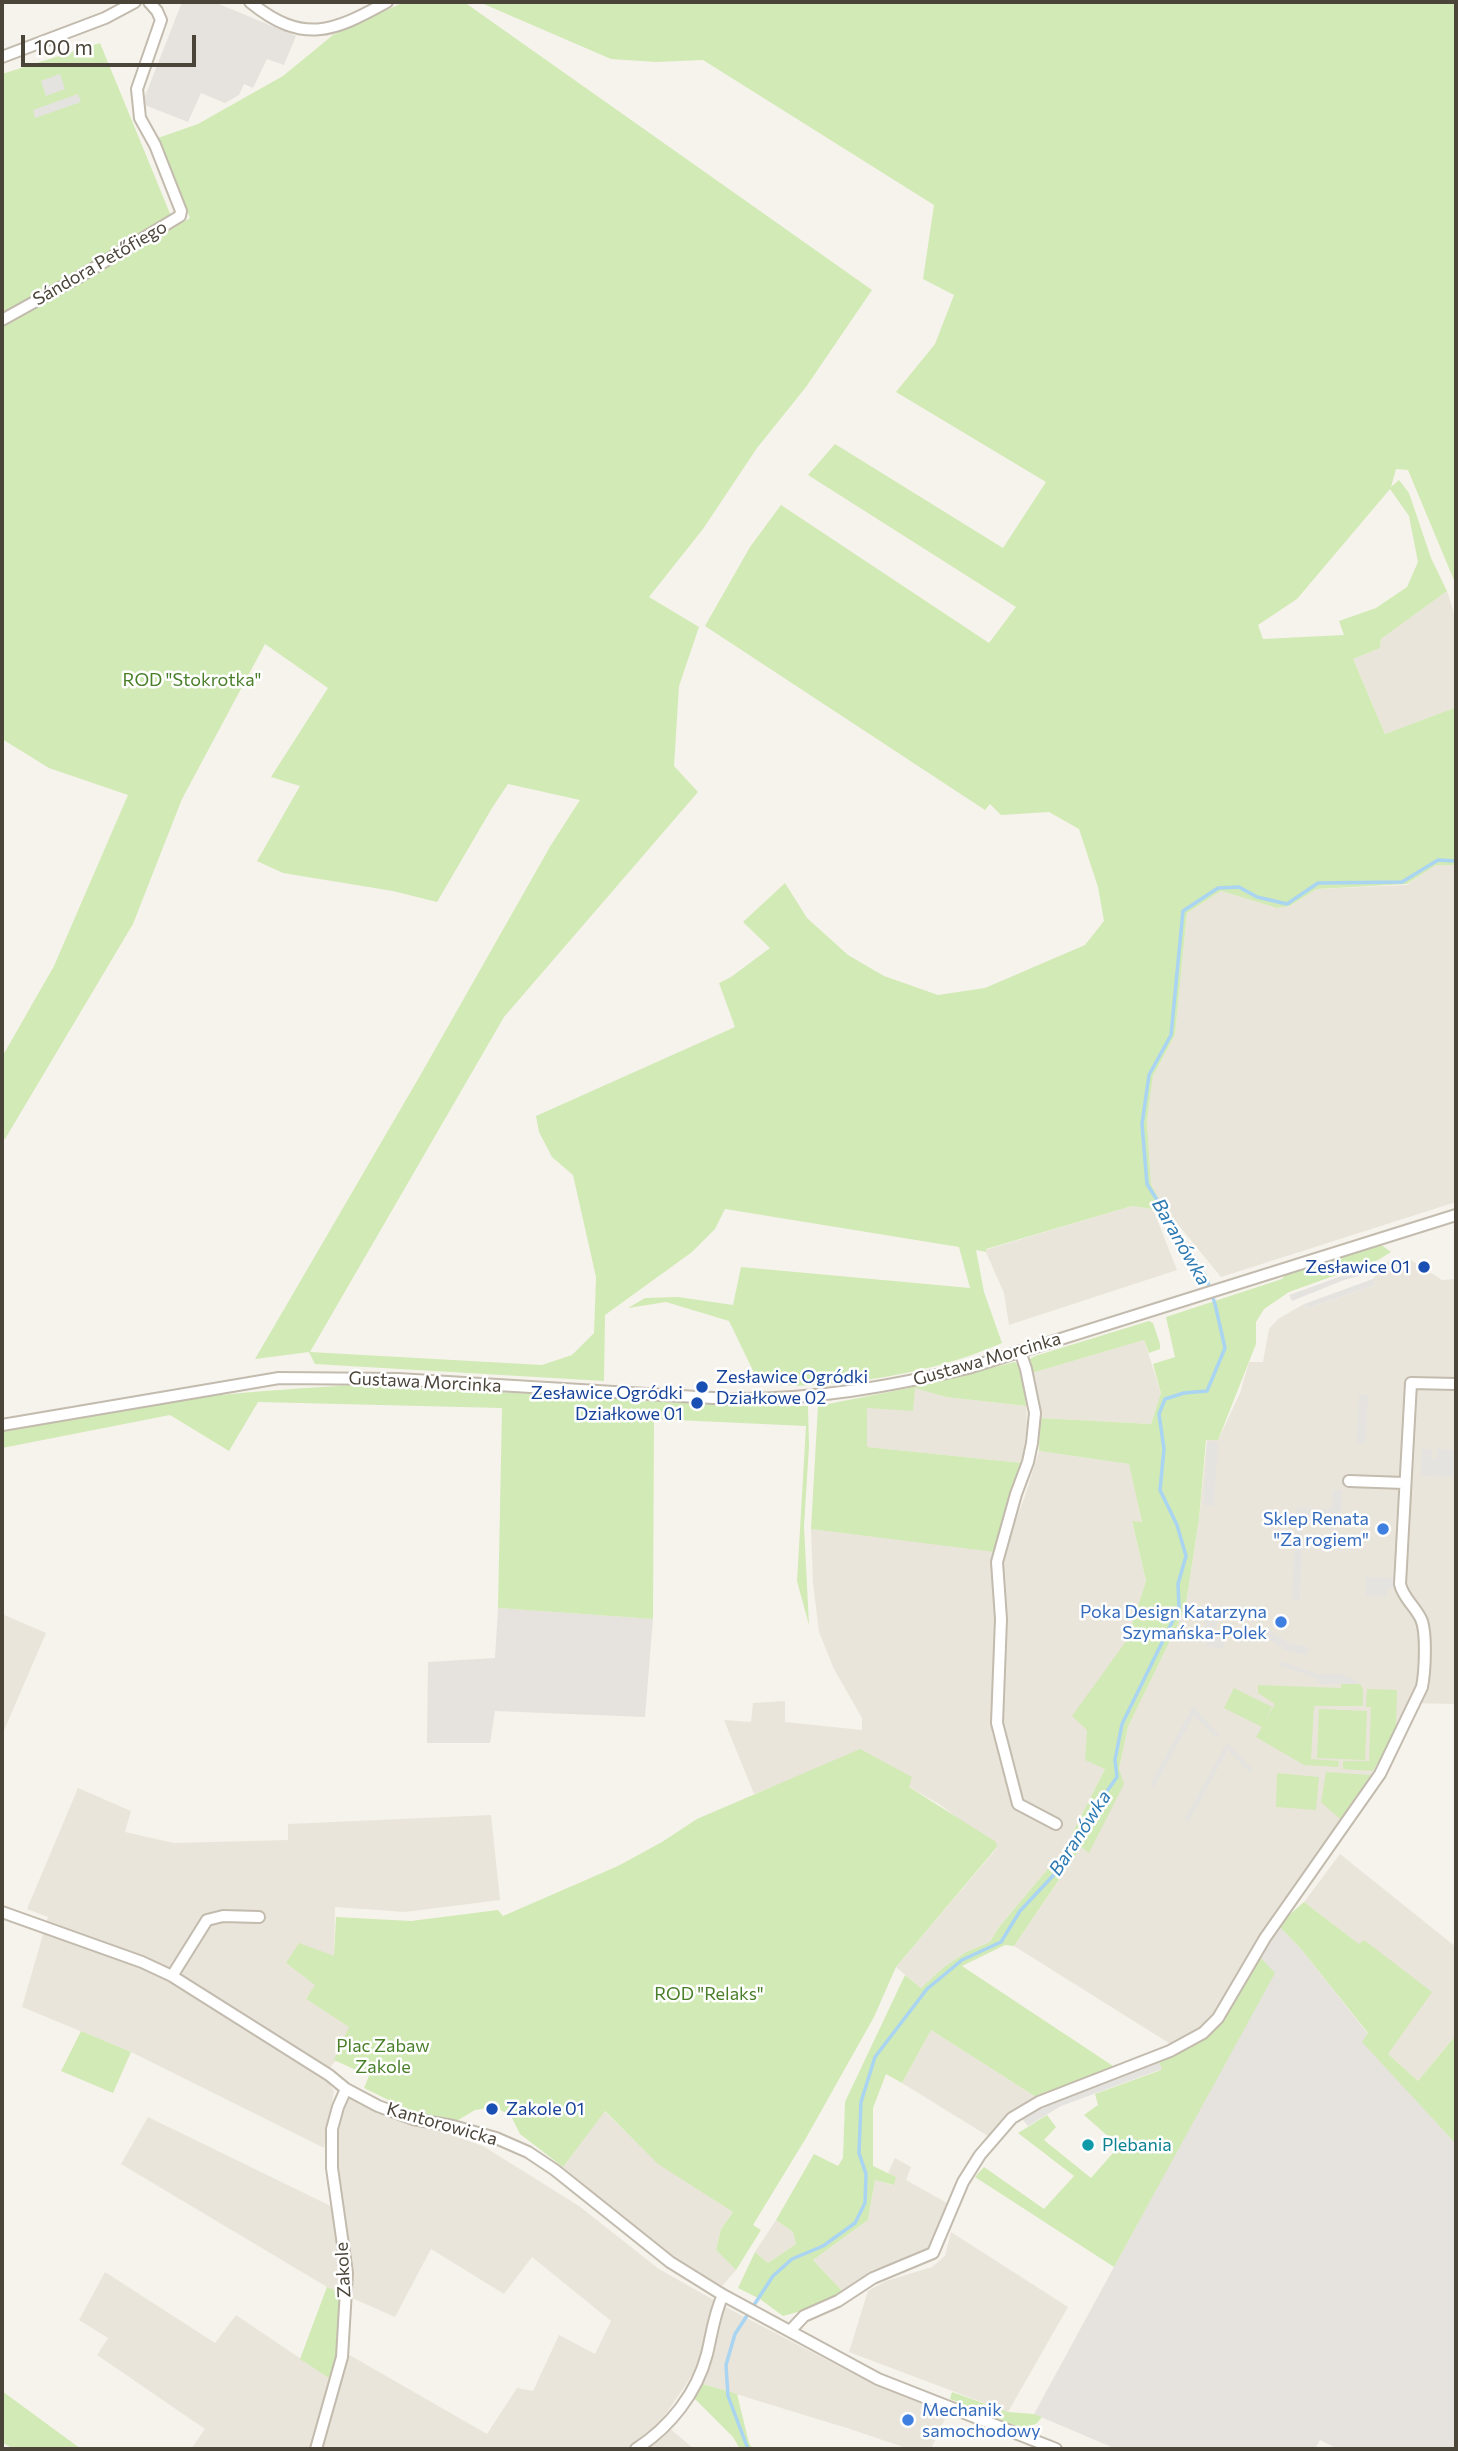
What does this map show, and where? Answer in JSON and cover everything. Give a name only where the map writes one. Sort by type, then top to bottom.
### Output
[{"type":"street","points":[[2,57],[105,18],[135,2]]},
{"type":"street","name":"Sándora Petőfiego","points":[[2,320],[180,216],[181,211],[155,145],[140,118],[137,89],[161,20],[149,2]]},
{"type":"street","points":[[250,2],[282,24],[306,29],[328,29],[346,24],[387,2]]},
{"type":"street","name":"Gustawa Morcinka","points":[[2,1425],[279,1378],[398,1379],[730,1399],[819,1397],[911,1382],[968,1368],[1456,1215]]},
{"type":"street","points":[[1020,1352],[1035,1413],[1028,1462],[997,1562],[1000,1602],[997,1723],[1015,1800],[1025,1810],[1056,1824]]},
{"type":"street","points":[[790,2330],[804,2316],[838,2301],[873,2278],[933,2253],[963,2182],[980,2155],[1013,2118],[1039,2102],[1170,2052],[1213,2024],[1265,1938],[1380,1774],[1422,1687],[1423,1625],[1402,1592],[1400,1584],[1411,1384],[1456,1384]]},
{"type":"street","points":[[1349,1481],[1404,1483]]},
{"type":"street","name":"Kantorowicka","points":[[2,1912],[129,1957],[172,1976],[329,2075],[346,2090],[377,2106],[413,2119],[453,2126],[496,2138],[528,2152],[555,2170],[670,2262],[728,2298],[878,2379],[1056,2449]]},
{"type":"street","points":[[172,1976],[207,1920],[223,1916],[259,1917]]},
{"type":"street","name":"Zakole","points":[[316,2449],[342,2357],[347,2273],[332,2168],[332,2129],[346,2090]]},
{"type":"street","points":[[636,2449],[671,2420],[690,2396],[707,2357],[715,2311],[728,2298]]},
{"type":"shaded area","points":[[182,2],[214,2],[296,36],[284,65],[267,59],[253,88],[244,84],[239,95],[225,103],[201,93],[188,122],[142,104]]},
{"type":"shaded area","points":[[60,74],[65,89],[46,96],[41,81]]},
{"type":"shaded area","points":[[78,94],[81,102],[35,118],[33,110]]},
{"type":"shaded area","points":[[1447,591],[1456,619],[1456,704],[1454,708],[1385,734],[1353,659],[1380,648],[1381,639]]},
{"type":"shaded area","points":[[1436,864],[1456,865],[1456,1202],[1221,1277],[1162,1205],[1151,1184],[1147,1122],[1153,1076],[1175,1035],[1187,913],[1221,891],[1277,908],[1290,906],[1317,889],[1407,885]]},
{"type":"shaded area","points":[[1132,1206],[1153,1209],[1177,1270],[1009,1325],[1004,1293],[985,1250]]},
{"type":"shaded area","points":[[1408,1258],[1442,1280],[1456,1279],[1456,1704],[1410,1703],[1371,1775],[1246,1958],[1223,2004],[1206,2024],[1172,2045],[1014,1946],[1081,1847],[1089,1852],[1119,1769],[1128,1727],[1185,1610],[1199,1519],[1207,1439],[1218,1440],[1240,1393],[1249,1362],[1263,1362],[1269,1329],[1278,1319],[1304,1304],[1308,1308],[1375,1285],[1373,1279],[1384,1263]]},
{"type":"shaded area","points":[[1372,1265],[1373,1272],[1344,1280],[1292,1301],[1289,1295]]},
{"type":"shaded area","points":[[1373,1279],[1375,1285],[1308,1308],[1304,1304]]},
{"type":"shaded area","points":[[1144,1340],[1161,1393],[1151,1424],[1040,1418],[1032,1373]]},
{"type":"shaded area","points":[[914,1387],[946,1397],[1026,1406],[1027,1425],[1022,1463],[866,1447],[867,1408]]},
{"type":"shaded area","points":[[1359,1395],[1368,1395],[1366,1443],[1357,1443]]},
{"type":"shaded area","points":[[1207,1442],[1218,1443],[1214,1506],[1204,1505]]},
{"type":"shaded area","points":[[1422,1449],[1432,1449],[1432,1459],[1437,1458],[1437,1449],[1456,1450],[1456,1477],[1421,1476]]},
{"type":"shaded area","points":[[1039,1451],[1130,1464],[1142,1523],[1132,1522],[1146,1581],[1127,1640],[1105,1769],[1072,1834],[1072,1840],[999,1927],[990,1942],[966,1952],[921,1988],[896,1967],[997,1848],[860,1750],[754,1794],[724,1720],[751,1722],[753,1703],[785,1701],[785,1722],[862,1730],[862,1718],[834,1669],[819,1632],[813,1583],[811,1529],[1003,1552]]},
{"type":"shaded area","points":[[1333,1490],[1342,1490],[1341,1517],[1303,1517],[1300,1600],[1292,1599],[1296,1508],[1332,1509]]},
{"type":"shaded area","points":[[1366,1577],[1394,1578],[1394,1588],[1387,1588],[1387,1597],[1366,1596]]},
{"type":"shaded area","points":[[498,1608],[653,1619],[645,1717],[495,1711],[490,1743],[427,1743],[428,1662],[495,1658]]},
{"type":"shaded area","points":[[1208,1608],[1222,1611],[1212,1635],[1225,1637],[1223,1649],[1206,1646],[1208,1635],[1203,1634]]},
{"type":"shaded area","points":[[2,1614],[46,1633],[2,1735]]},
{"type":"shaded area","points":[[1265,1628],[1289,1643],[1308,1647],[1307,1655],[1284,1650],[1260,1632]]},
{"type":"shaded area","points":[[1280,1661],[1318,1674],[1340,1674],[1360,1684],[1320,1684],[1318,1679],[1279,1665]]},
{"type":"shaded area","points":[[1193,1706],[1219,1735],[1216,1738],[1194,1715],[1154,1787],[1150,1785]]},
{"type":"shaded area","points":[[1227,1742],[1253,1770],[1250,1773],[1228,1750],[1189,1821],[1185,1819]]},
{"type":"shaded area","points":[[78,1788],[131,1811],[125,1832],[174,1843],[288,1840],[288,1824],[491,1815],[500,1900],[405,1912],[335,1907],[334,1957],[286,1963],[316,1985],[306,1999],[357,2032],[324,2076],[334,2091],[324,2148],[131,2052],[22,2007],[48,1917],[27,1909]]},
{"type":"shaded area","points":[[1340,1854],[1456,1947],[1456,2035],[1418,2081],[1388,2054],[1363,1940],[1360,1945],[1304,1902]]},
{"type":"shaded area","points":[[1278,1925],[1301,1949],[1368,2034],[1363,2042],[1456,2144],[1456,2449],[1338,2449],[1320,2440],[1315,2449],[1116,2449],[1034,2414],[1274,1973],[1258,1955]]},
{"type":"shaded area","points":[[931,2030],[1036,2097],[1011,2114],[988,2136],[902,2083]]},
{"type":"shaded area","points":[[1159,2062],[1162,2069],[1061,2106],[1028,2126],[1022,2119],[1060,2098]]},
{"type":"shaded area","points":[[349,2098],[483,2146],[579,2206],[659,2269],[873,2384],[949,2410],[931,2449],[909,2449],[703,2384],[715,2342],[661,2421],[694,2449],[191,2449],[205,2429],[97,2355],[108,2338],[79,2320],[105,2272],[215,2343],[236,2315],[332,2380],[346,2353],[487,2434],[517,2388],[533,2391],[559,2335],[595,2354],[611,2321],[532,2257],[504,2294],[431,2249],[395,2317],[327,2287],[121,2164],[148,2117],[341,2211],[335,2130]]},
{"type":"shaded area","points":[[604,2111],[659,2164],[733,2212],[721,2229],[716,2250],[736,2270],[722,2286],[659,2247],[563,2167]]},
{"type":"shaded area","points":[[895,2158],[911,2167],[906,2180],[947,2203],[936,2239],[929,2252],[872,2270],[844,2293],[813,2260],[868,2220],[875,2180],[893,2185],[896,2177],[888,2173]]},
{"type":"shaded area","points":[[776,2220],[793,2232],[796,2244],[768,2263],[755,2252]]},
{"type":"shaded area","points":[[951,2232],[1068,2307],[1008,2412],[849,2352],[868,2291],[886,2281],[932,2267],[945,2256]]},
{"type":"green space","name":"ROD \"Stokrotka\"","points":[[404,2],[464,2],[872,290],[806,387],[757,448],[703,529],[649,597],[699,627],[679,686],[674,766],[698,792],[504,1017],[310,1352],[542,1365],[572,1355],[594,1333],[596,1277],[573,1175],[552,1157],[539,1132],[536,1116],[735,1027],[719,983],[770,948],[743,922],[785,883],[807,918],[848,955],[884,976],[938,995],[985,988],[1085,945],[1104,921],[1098,887],[1079,829],[1049,812],[1001,815],[990,804],[985,810],[705,626],[750,547],[781,505],[989,643],[1016,607],[808,475],[835,444],[1003,548],[1046,482],[896,392],[935,344],[954,295],[923,279],[934,205],[703,60],[656,62],[611,59],[479,2],[1456,2],[1456,585],[1408,470],[1396,469],[1391,487],[1399,480],[1409,493],[1431,558],[1447,591],[1381,639],[1380,648],[1353,659],[1385,734],[1454,708],[1456,704],[1456,865],[1436,865],[1407,884],[1317,889],[1290,906],[1277,908],[1221,891],[1187,913],[1175,1035],[1153,1076],[1147,1122],[1151,1184],[1162,1205],[1153,1209],[1132,1206],[986,1249],[986,1252],[976,1250],[984,1292],[1002,1343],[957,1360],[885,1377],[806,1386],[759,1383],[729,1321],[666,1302],[628,1308],[645,1298],[678,1297],[733,1305],[741,1267],[970,1288],[959,1247],[725,1209],[715,1229],[692,1252],[605,1315],[604,1381],[315,1364],[309,1352],[255,1359],[551,845],[580,800],[508,784],[437,902],[393,891],[283,873],[257,861],[300,786],[271,777],[328,688],[265,644],[182,799],[133,924],[5,1139],[2,1138],[2,1057],[54,966],[128,795],[49,768],[2,739],[2,326],[190,218],[155,139],[198,124],[283,76],[333,35]],"holes":[[[1390,489],[1409,516],[1418,562],[1407,587],[1376,608],[1339,621],[1344,635],[1263,639],[1258,625],[1297,599]]]},
{"type":"green space","points":[[100,43],[171,216],[2,314],[2,74]]},
{"type":"green space","points":[[1380,1244],[1391,1252],[1378,1260],[1289,1292],[1264,1309],[1256,1322],[1256,1344],[1218,1440],[1206,1440],[1199,1519],[1185,1610],[1128,1727],[1119,1769],[1124,1784],[1089,1853],[1081,1847],[1014,1946],[1005,1945],[962,1966],[1116,2068],[1036,2097],[931,2030],[902,2083],[886,2074],[873,2108],[873,2166],[896,2177],[894,2185],[875,2180],[868,2220],[813,2260],[844,2293],[812,2308],[783,2316],[760,2299],[738,2288],[755,2252],[768,2263],[796,2244],[793,2232],[776,2220],[814,2154],[838,2166],[843,2158],[845,2102],[905,1975],[921,1988],[966,1952],[990,1942],[999,1927],[1072,1840],[1072,1834],[1105,1769],[1085,1760],[1087,1730],[1072,1716],[1127,1640],[1146,1581],[1132,1521],[1142,1522],[1129,1464],[1039,1451],[1040,1418],[1151,1424],[1161,1393],[1153,1364],[1175,1357],[1166,1317],[1282,1279],[1288,1271]]},
{"type":"green space","points":[[1149,1321],[1153,1323],[1160,1349],[1149,1353],[1144,1340],[1032,1373],[1030,1359],[1035,1356]]},
{"type":"green space","points":[[1015,1362],[1021,1368],[1026,1406],[946,1397],[915,1388],[913,1411],[867,1408],[867,1447],[1022,1463],[995,1552],[811,1529],[818,1406],[914,1387]]},
{"type":"green space","points":[[366,1384],[735,1406],[808,1406],[809,1446],[804,1526],[809,1625],[797,1581],[806,1426],[654,1419],[653,1619],[498,1608],[502,1408],[258,1402],[229,1451],[170,1415],[2,1448],[2,1431],[121,1409],[215,1396]]},
{"type":"green space","points":[[1341,1684],[1360,1684],[1363,1689],[1363,1706],[1314,1706],[1311,1759],[1339,1761],[1338,1767],[1304,1765],[1256,1737],[1262,1727],[1224,1708],[1234,1688],[1272,1707],[1266,1720],[1275,1704],[1258,1693],[1258,1685],[1341,1688]]},
{"type":"green space","points":[[1367,1689],[1397,1690],[1396,1730],[1373,1771],[1343,1769],[1343,1761],[1369,1761],[1371,1707],[1366,1707]]},
{"type":"green space","points":[[1319,1709],[1367,1711],[1365,1760],[1317,1758]]},
{"type":"green space","name":"ROD \"Relaks\"","points":[[860,1749],[912,1777],[909,1787],[996,1842],[997,1847],[896,1967],[874,2017],[753,2225],[761,2230],[736,2270],[716,2250],[721,2229],[733,2212],[658,2164],[605,2111],[563,2167],[520,2134],[511,2116],[495,2107],[475,2110],[455,2122],[417,2114],[364,2088],[369,2076],[334,2060],[349,2027],[306,1999],[315,1985],[286,1963],[299,1943],[334,1956],[336,1917],[411,1921],[498,1910],[503,1916],[618,1866],[697,1819]]},
{"type":"green space","points":[[1326,1772],[1371,1775],[1340,1819],[1321,1802]]},
{"type":"green space","points":[[1277,1773],[1319,1777],[1316,1810],[1276,1807]]},
{"type":"green space","points":[[1304,1902],[1359,1944],[1364,1940],[1432,1992],[1388,2054],[1418,2081],[1456,2035],[1456,2144],[1362,2042],[1368,2033],[1301,1949],[1278,1925]]},
{"type":"green space","points":[[1258,1955],[1275,1973],[1114,2267],[975,2177],[984,2167],[1044,2209],[1074,2176],[1018,2133],[1047,2115],[1056,2127],[1044,2140],[1091,2178],[1119,2146],[1084,2115],[1098,2105],[1095,2094],[1161,2070],[1159,2062],[1197,2043],[1210,2032],[1230,2007]]},
{"type":"green space","points":[[81,2031],[131,2052],[113,2093],[61,2071]]},
{"type":"green space","points":[[327,2287],[342,2293],[341,2345],[332,2380],[300,2359]]},
{"type":"green space","points":[[703,2384],[737,2394],[749,2443],[753,2449],[740,2449],[733,2437],[695,2399]]},
{"type":"green space","points":[[2,2391],[81,2449],[13,2449],[2,2442]]},
{"type":"green space","points":[[952,2392],[1008,2412],[1042,2417],[1036,2424],[1021,2428],[950,2399]]},
{"type":"waterway","name":"Baranówka","points":[[748,2449],[728,2396],[726,2365],[735,2334],[773,2276],[792,2259],[823,2246],[855,2223],[865,2203],[866,2174],[859,2153],[861,2102],[875,2057],[927,1989],[962,1960],[1001,1942],[1020,1911],[1064,1864],[1069,1845],[1117,1777],[1115,1760],[1122,1724],[1179,1608],[1178,1584],[1186,1556],[1177,1525],[1160,1490],[1164,1449],[1159,1414],[1165,1399],[1184,1393],[1207,1391],[1225,1348],[1206,1277],[1147,1184],[1142,1124],[1149,1075],[1171,1035],[1183,911],[1218,888],[1239,887],[1257,897],[1287,904],[1318,883],[1402,882],[1438,860],[1456,861]]},
{"type":"place","name":"Zesławice 01","points":[[1424,1267]]},
{"type":"place","name":"Zesławice Ogródki Działkowe 02","points":[[702,1387]]},
{"type":"place","name":"Zesławice Ogródki Działkowe 01","points":[[697,1403]]},
{"type":"place","name":"Sklep Renata \"Za rogiem\"","points":[[1383,1529]]},
{"type":"place","name":"Poka Design Katarzyna Szymańska-Polek","points":[[1281,1622]]},
{"type":"place","name":"Zakole 01","points":[[492,2109]]},
{"type":"place","name":"Plebania","points":[[1088,2145]]},
{"type":"place","name":"Mechanik samochodowy","points":[[908,2420]]},
{"type":"park label","name":"Plac Zabaw Zakole","points":[[383,2056]]}]
